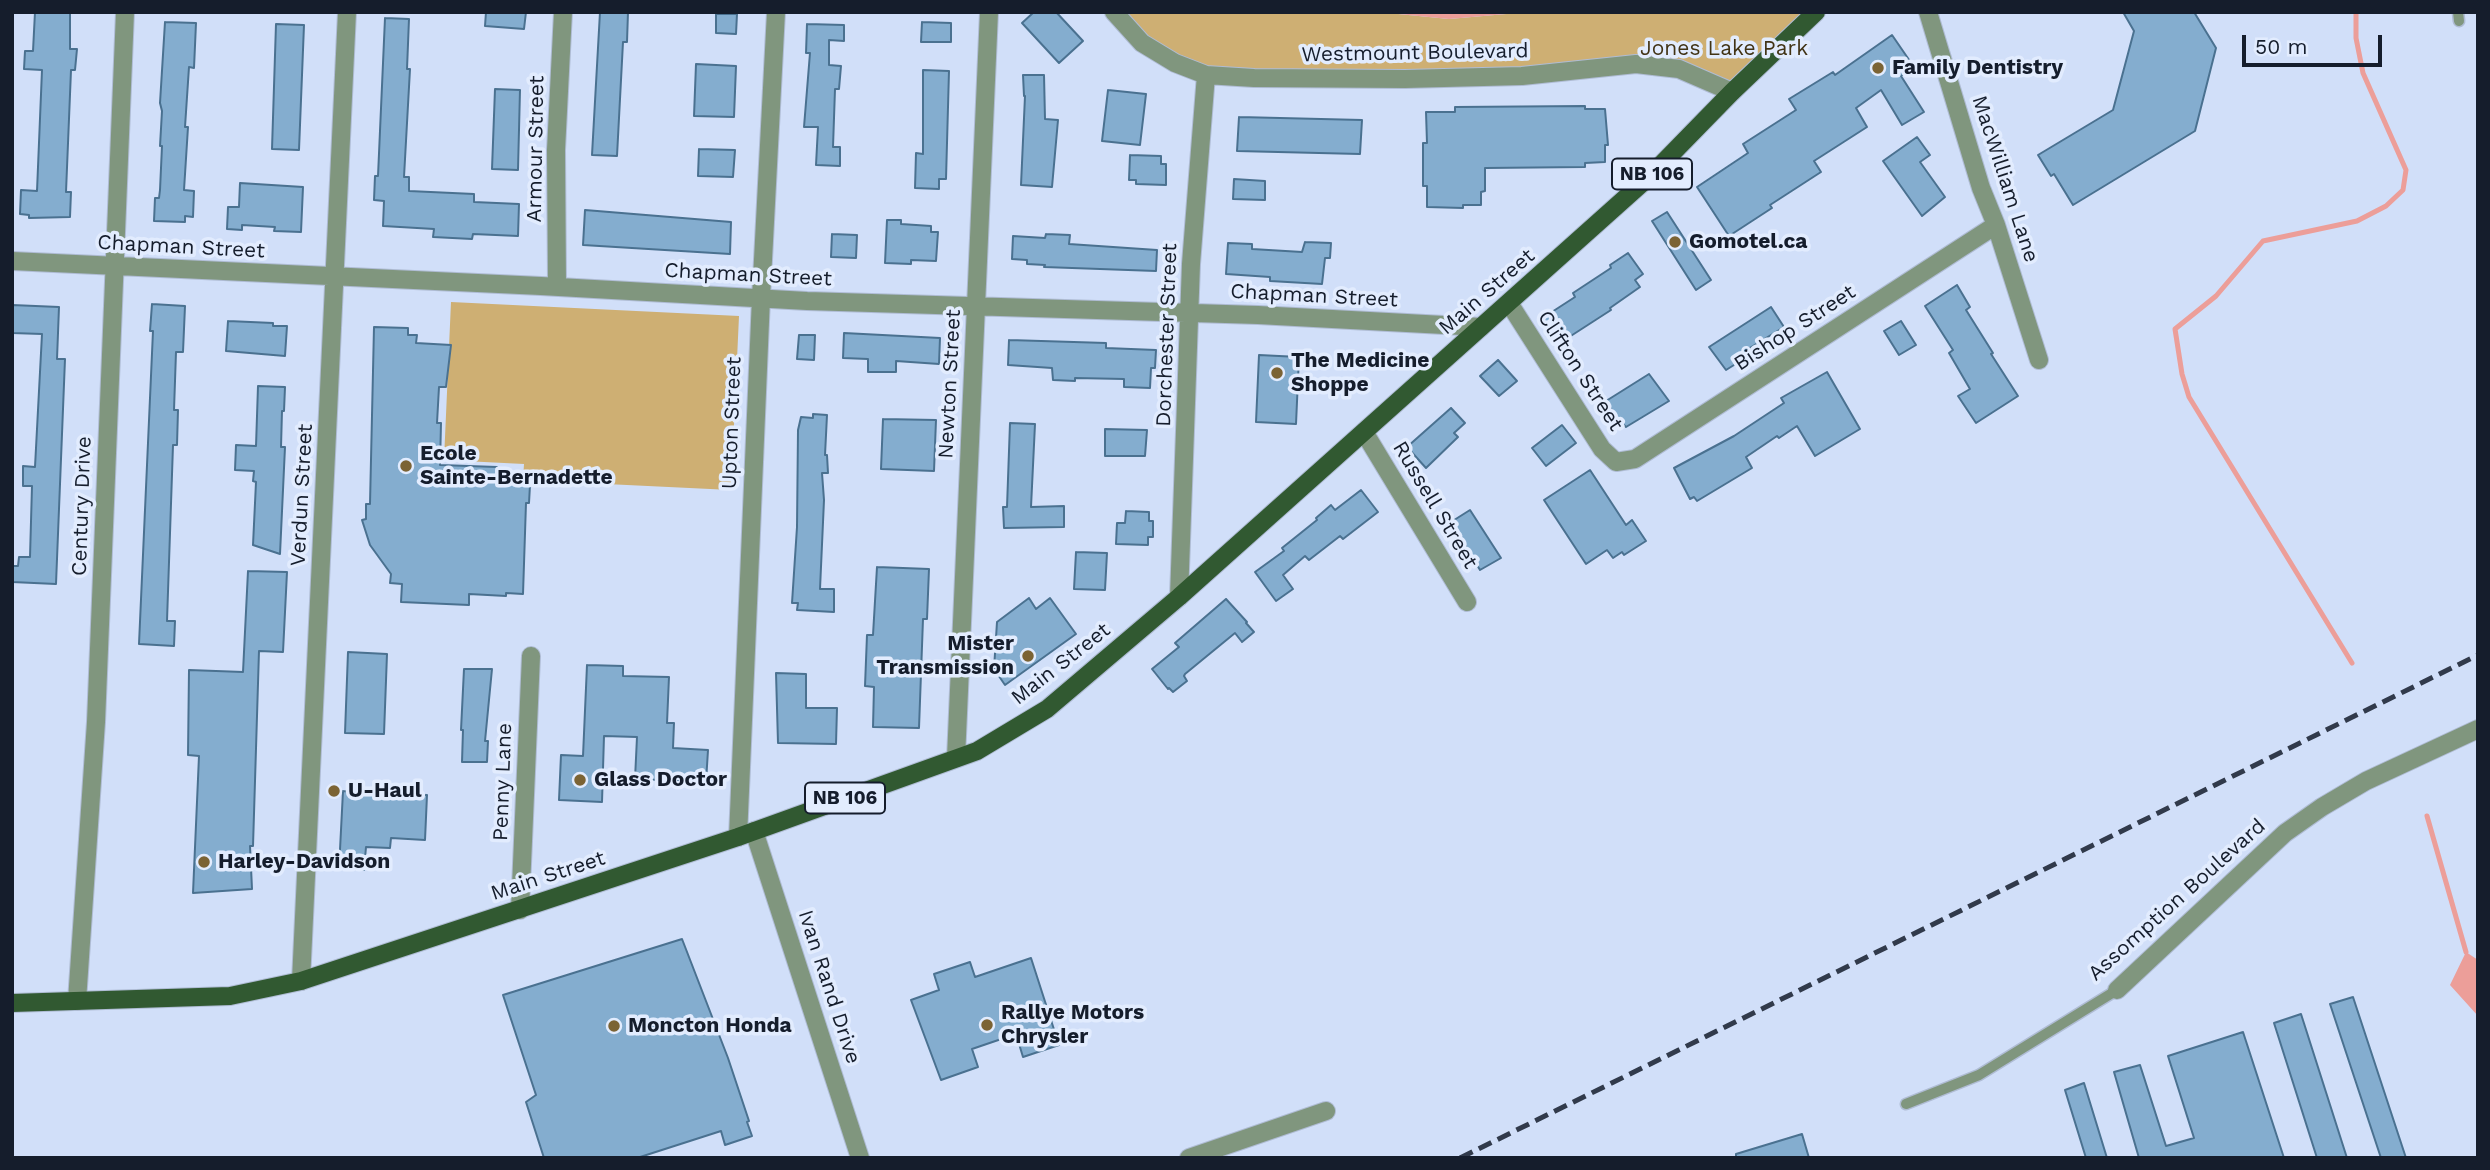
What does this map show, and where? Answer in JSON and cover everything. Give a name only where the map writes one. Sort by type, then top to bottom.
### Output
[{"type":"main road","name":"Main Street","points":[[12,1003],[230,996],[301,981],[746,834],[977,751],[1047,709],[1179,597],[1650,176],[1815,12]]},
{"type":"street","name":"Century Drive","points":[[77,1001],[96,722],[125,12]]},
{"type":"street","name":"Verdun Street","points":[[301,981],[347,12]]},
{"type":"street","name":"Armour Street","points":[[557,286],[556,150],[563,12]]},
{"type":"street","name":"Upton Street","points":[[746,834],[761,298],[776,12]]},
{"type":"street","name":"Newton Street","points":[[956,758],[989,12]]},
{"type":"street","name":"Westmount Boulevard","points":[[1114,12],[1142,43],[1175,63],[1206,75],[1254,78],[1522,76],[1636,64],[1679,69],[1732,92]]},
{"type":"street","name":"MacWilliam Lane","points":[[1928,12],[1981,188],[1996,225],[2039,360]]},
{"type":"street","name":"Dorchester Street","points":[[1179,597],[1191,264],[1206,75]]},
{"type":"street","name":"Bishop Street","points":[[1616,462],[1635,459],[1996,225]]},
{"type":"street","name":"Chapman Street","points":[[12,261],[335,278],[359,276],[761,298],[1258,315],[1481,327]]},
{"type":"street","name":"Clifton Street","points":[[1509,303],[1602,449],[1616,462]]},
{"type":"street","name":"Russell Street","points":[[1364,432],[1467,602]]},
{"type":"street","name":"Penny Lane","points":[[520,910],[531,656]]},
{"type":"street","name":"Assomption Boulevard","points":[[2117,990],[2285,833],[2366,781],[2478,729]]},
{"type":"street","name":"Ivan Rand Drive","points":[[746,834],[860,1158]]},
{"type":"street","points":[[1189,1158],[1326,1111]]},
{"type":"lane","name":"Assomption Boulevard","points":[[1906,1104],[1979,1075],[2117,990]]},
{"type":"green space","name":"Jones Lake Park","points":[[1114,12],[1378,12],[1449,19],[1529,12],[1816,12],[1732,92],[1679,69],[1254,78],[1175,63]]},
{"type":"green space","points":[[451,302],[739,316],[731,490],[523,480],[524,464],[444,460]]},
{"type":"shaded area","points":[[1378,12],[1529,12],[1449,19]]},
{"type":"shaded area","points":[[2466,952],[2478,960],[2478,1016],[2450,985]]},
{"type":"building","points":[[35,12],[70,12],[70,49],[77,49],[75,70],[71,70],[66,192],[71,192],[70,217],[29,218],[29,215],[20,214],[21,190],[37,191],[42,70],[24,69],[25,51],[33,51]]},
{"type":"building","points":[[486,12],[526,12],[524,29],[485,26]]},
{"type":"building","points":[[600,12],[628,12],[627,42],[623,42],[617,156],[592,155]]},
{"type":"building","points":[[1034,12],[1056,12],[1083,41],[1059,63],[1022,23]]},
{"type":"building","points":[[2123,12],[2194,12],[2216,48],[2195,131],[2073,205],[2054,174],[2051,176],[2038,155],[2113,110],[2134,31]]},
{"type":"building","points":[[716,14],[737,14],[736,34],[716,33]]},
{"type":"building","points":[[385,18],[409,19],[407,69],[410,69],[404,177],[409,177],[409,191],[474,194],[474,202],[519,204],[518,236],[473,234],[472,239],[433,237],[434,229],[383,226],[384,201],[374,200],[375,176],[378,176]]},
{"type":"building","points":[[165,22],[196,23],[194,68],[189,67],[184,190],[194,191],[193,217],[185,216],[185,222],[154,221],[155,198],[159,198],[160,190],[160,103]]},
{"type":"building","points":[[922,22],[951,23],[951,42],[921,42]]},
{"type":"building","points":[[276,24],[304,25],[299,150],[272,149]]},
{"type":"building","points":[[807,24],[844,25],[844,41],[829,40],[829,65],[841,66],[839,89],[835,89],[833,147],[840,147],[840,166],[816,165],[818,127],[804,127],[810,53],[806,53]]},
{"type":"building","points":[[1892,35],[1914,67],[1901,76],[1924,112],[1902,125],[1881,90],[1856,108],[1867,127],[1814,161],[1821,172],[1729,236],[1697,187],[1748,153],[1743,144],[1796,110],[1789,99],[1833,72],[1835,75]]},
{"type":"building","points":[[696,64],[736,66],[734,117],[694,116]]},
{"type":"building","points":[[923,70],[949,71],[946,179],[939,179],[939,189],[915,188],[916,153],[923,154]]},
{"type":"building","points":[[1023,75],[1044,75],[1045,119],[1058,120],[1052,187],[1021,185],[1025,96]]},
{"type":"building","points":[[495,89],[520,90],[518,170],[492,169]]},
{"type":"building","points":[[1108,90],[1146,94],[1140,145],[1102,141]]},
{"type":"building","points":[[1585,106],[1585,109],[1605,109],[1608,145],[1605,145],[1605,162],[1585,163],[1585,167],[1485,168],[1485,191],[1481,192],[1481,205],[1463,205],[1463,208],[1427,207],[1427,186],[1423,186],[1423,143],[1427,143],[1426,112],[1455,112],[1455,107]]},
{"type":"building","points":[[1239,117],[1362,120],[1360,154],[1237,151]]},
{"type":"building","points":[[1917,137],[1930,155],[1920,162],[1945,197],[1922,216],[1883,161]]},
{"type":"building","points":[[699,149],[735,150],[733,177],[698,176]]},
{"type":"building","points":[[1130,155],[1161,156],[1161,164],[1166,164],[1166,185],[1136,184],[1136,180],[1129,180]]},
{"type":"building","points":[[1234,179],[1265,181],[1265,200],[1233,199]]},
{"type":"building","points":[[240,183],[303,187],[301,232],[274,231],[275,227],[242,225],[242,230],[227,229],[228,207],[239,207]]},
{"type":"building","points":[[585,210],[731,222],[730,254],[583,245]]},
{"type":"building","points":[[1667,212],[1711,280],[1696,290],[1652,221]]},
{"type":"building","points":[[887,220],[931,226],[931,232],[938,232],[936,261],[885,263]]},
{"type":"building","points":[[832,234],[857,235],[856,258],[831,257]]},
{"type":"building","points":[[1046,234],[1070,235],[1069,244],[1157,250],[1156,271],[1044,267],[1045,265],[1027,264],[1027,260],[1012,259],[1013,236],[1045,238]]},
{"type":"building","points":[[1305,242],[1331,243],[1330,258],[1325,258],[1322,284],[1270,281],[1270,277],[1226,274],[1228,243],[1252,244],[1252,249],[1302,252]]},
{"type":"building","points":[[1628,253],[1643,274],[1635,280],[1640,287],[1610,308],[1611,310],[1563,341],[1560,336],[1554,340],[1541,319],[1575,297],[1573,293],[1611,268],[1610,265]]},
{"type":"building","points":[[1957,285],[1970,307],[1966,310],[2018,396],[1976,423],[1958,396],[1970,389],[1949,353],[1953,350],[1925,306]]},
{"type":"building","points":[[152,304],[185,306],[183,352],[176,352],[174,410],[178,410],[177,445],[173,445],[167,621],[175,621],[174,646],[139,644]]},
{"type":"building","points":[[12,305],[59,307],[57,359],[65,359],[56,584],[12,582],[12,566],[18,566],[19,557],[30,557],[32,486],[23,486],[23,466],[35,467],[42,334],[12,333]]},
{"type":"building","points":[[1771,307],[1784,327],[1740,354],[1742,360],[1726,370],[1709,347]]},
{"type":"building","points":[[228,321],[287,326],[285,356],[226,351]]},
{"type":"building","points":[[1901,321],[1916,345],[1899,355],[1884,331]]},
{"type":"building","name":"Ecole Sainte-Bernadette","points":[[374,327],[408,328],[408,335],[417,335],[416,343],[451,345],[446,387],[439,387],[437,423],[441,423],[440,465],[497,467],[497,483],[530,485],[529,503],[526,503],[523,594],[469,594],[469,605],[401,602],[402,584],[390,583],[391,574],[370,545],[362,520],[366,519],[366,504],[370,504]]},
{"type":"building","points":[[844,333],[940,338],[939,364],[896,361],[896,372],[868,372],[868,359],[843,358]]},
{"type":"building","points":[[799,335],[815,335],[814,360],[797,359]]},
{"type":"building","points":[[1009,340],[1106,343],[1106,348],[1156,350],[1155,368],[1151,368],[1150,388],[1124,387],[1124,379],[1053,380],[1052,368],[1008,365]]},
{"type":"building","points":[[1259,355],[1299,357],[1296,424],[1256,422]]},
{"type":"building","points":[[1498,360],[1517,381],[1499,396],[1480,376]]},
{"type":"building","points":[[1827,372],[1860,429],[1815,456],[1797,426],[1746,457],[1752,468],[1697,501],[1694,497],[1690,499],[1674,468],[1734,436],[1784,403],[1781,398]]},
{"type":"building","points":[[1649,374],[1669,401],[1626,427],[1622,426],[1606,401]]},
{"type":"building","points":[[258,386],[285,387],[282,411],[281,447],[285,447],[280,554],[253,545],[256,482],[253,481],[254,471],[235,470],[236,445],[256,446]]},
{"type":"building","points":[[1451,408],[1465,423],[1454,433],[1458,437],[1426,468],[1407,447]]},
{"type":"building","points":[[813,414],[827,415],[825,455],[828,473],[822,473],[824,500],[820,589],[834,589],[834,612],[797,610],[798,603],[792,603],[797,527],[798,430],[801,417],[813,418]]},
{"type":"building","points":[[883,419],[936,420],[934,471],[881,469]]},
{"type":"building","points":[[1010,423],[1035,424],[1031,507],[1064,506],[1064,527],[1004,528],[1003,507],[1007,507]]},
{"type":"building","points":[[1562,425],[1576,443],[1546,466],[1532,448]]},
{"type":"building","points":[[1105,429],[1147,430],[1145,456],[1105,456]]},
{"type":"building","points":[[1590,470],[1626,525],[1632,520],[1646,541],[1624,555],[1622,552],[1613,558],[1607,550],[1586,564],[1544,500]]},
{"type":"building","points":[[1361,490],[1378,512],[1343,539],[1340,536],[1309,560],[1305,556],[1283,575],[1293,589],[1276,601],[1255,572],[1284,551],[1282,548],[1331,505],[1335,510]]},
{"type":"building","points":[[1470,510],[1501,558],[1480,570],[1451,522]]},
{"type":"building","points":[[1126,511],[1149,512],[1149,521],[1153,521],[1153,537],[1148,537],[1148,545],[1116,544],[1117,523],[1125,523]]},
{"type":"building","points":[[1076,552],[1107,553],[1105,590],[1074,589]]},
{"type":"building","points":[[877,567],[929,569],[927,619],[923,619],[919,728],[873,727],[874,687],[865,686],[867,635],[873,635]]},
{"type":"building","points":[[248,571],[287,572],[283,652],[259,651],[253,846],[250,846],[252,889],[193,893],[199,756],[188,755],[189,670],[243,672]]},
{"type":"building","points":[[1029,598],[1036,609],[1050,598],[1076,634],[1005,685],[994,669],[997,622]]},
{"type":"building","points":[[1226,599],[1254,632],[1242,642],[1235,633],[1185,674],[1187,681],[1173,692],[1168,689],[1152,669],[1179,647],[1175,643]]},
{"type":"building","points":[[348,652],[387,654],[384,734],[345,733]]},
{"type":"building","points":[[587,665],[623,666],[623,676],[669,677],[667,723],[674,723],[673,748],[708,750],[706,782],[635,779],[637,737],[604,736],[602,802],[559,800],[561,755],[583,756]]},
{"type":"building","points":[[464,669],[492,669],[485,741],[488,741],[487,762],[462,762]]},
{"type":"building","points":[[776,673],[806,674],[806,708],[837,708],[836,744],[778,743]]},
{"type":"building","points":[[343,791],[427,795],[425,840],[391,838],[390,848],[366,847],[364,870],[339,869]]},
{"type":"building","name":"Moncton Honda","points":[[682,939],[728,1058],[752,1136],[725,1145],[721,1131],[637,1158],[544,1158],[526,1102],[536,1095],[503,995]]},
{"type":"building","name":"Rallye Motors Chrysler","points":[[1031,958],[1059,1045],[1023,1057],[1016,1034],[972,1049],[978,1067],[941,1080],[911,1000],[939,990],[934,974],[970,962],[975,977]]},
{"type":"building","points":[[2353,997],[2406,1158],[2381,1158],[2330,1004]]},
{"type":"building","points":[[2301,1014],[2347,1158],[2317,1158],[2274,1023]]},
{"type":"building","points":[[2243,1032],[2284,1158],[2139,1158],[2114,1072],[2140,1065],[2166,1146],[2194,1138],[2168,1056]]},
{"type":"building","points":[[2084,1083],[2107,1158],[2086,1158],[2065,1090]]},
{"type":"building","points":[[1802,1134],[1809,1158],[1736,1158],[1736,1154]]},
{"type":"waterway","points":[[2352,663],[2189,397],[2182,374],[2175,329],[2216,296],[2263,241],[2357,221],[2386,206],[2403,190],[2406,170],[2363,73],[2356,38],[2356,12]]},
{"type":"waterway","points":[[2427,816],[2466,952]]},
{"type":"railway","points":[[1460,1158],[2478,655]]},
{"type":"place","name":"Family Dentistry","points":[[1878,68]]},
{"type":"place","name":"Gomotel.ca","points":[[1675,242]]},
{"type":"place","name":"The Medicine Shoppe","points":[[1277,373]]},
{"type":"place","name":"Ecole Sainte-Bernadette","points":[[406,466]]},
{"type":"place","name":"Mister Transmission","points":[[1028,656]]},
{"type":"place","name":"Glass Doctor","points":[[580,780]]},
{"type":"place","name":"U-Haul","points":[[334,791]]},
{"type":"place","name":"Harley-Davidson","points":[[204,862]]},
{"type":"place","name":"Rallye Motors Chrysler","points":[[987,1025]]},
{"type":"place","name":"Moncton Honda","points":[[614,1026]]}]
